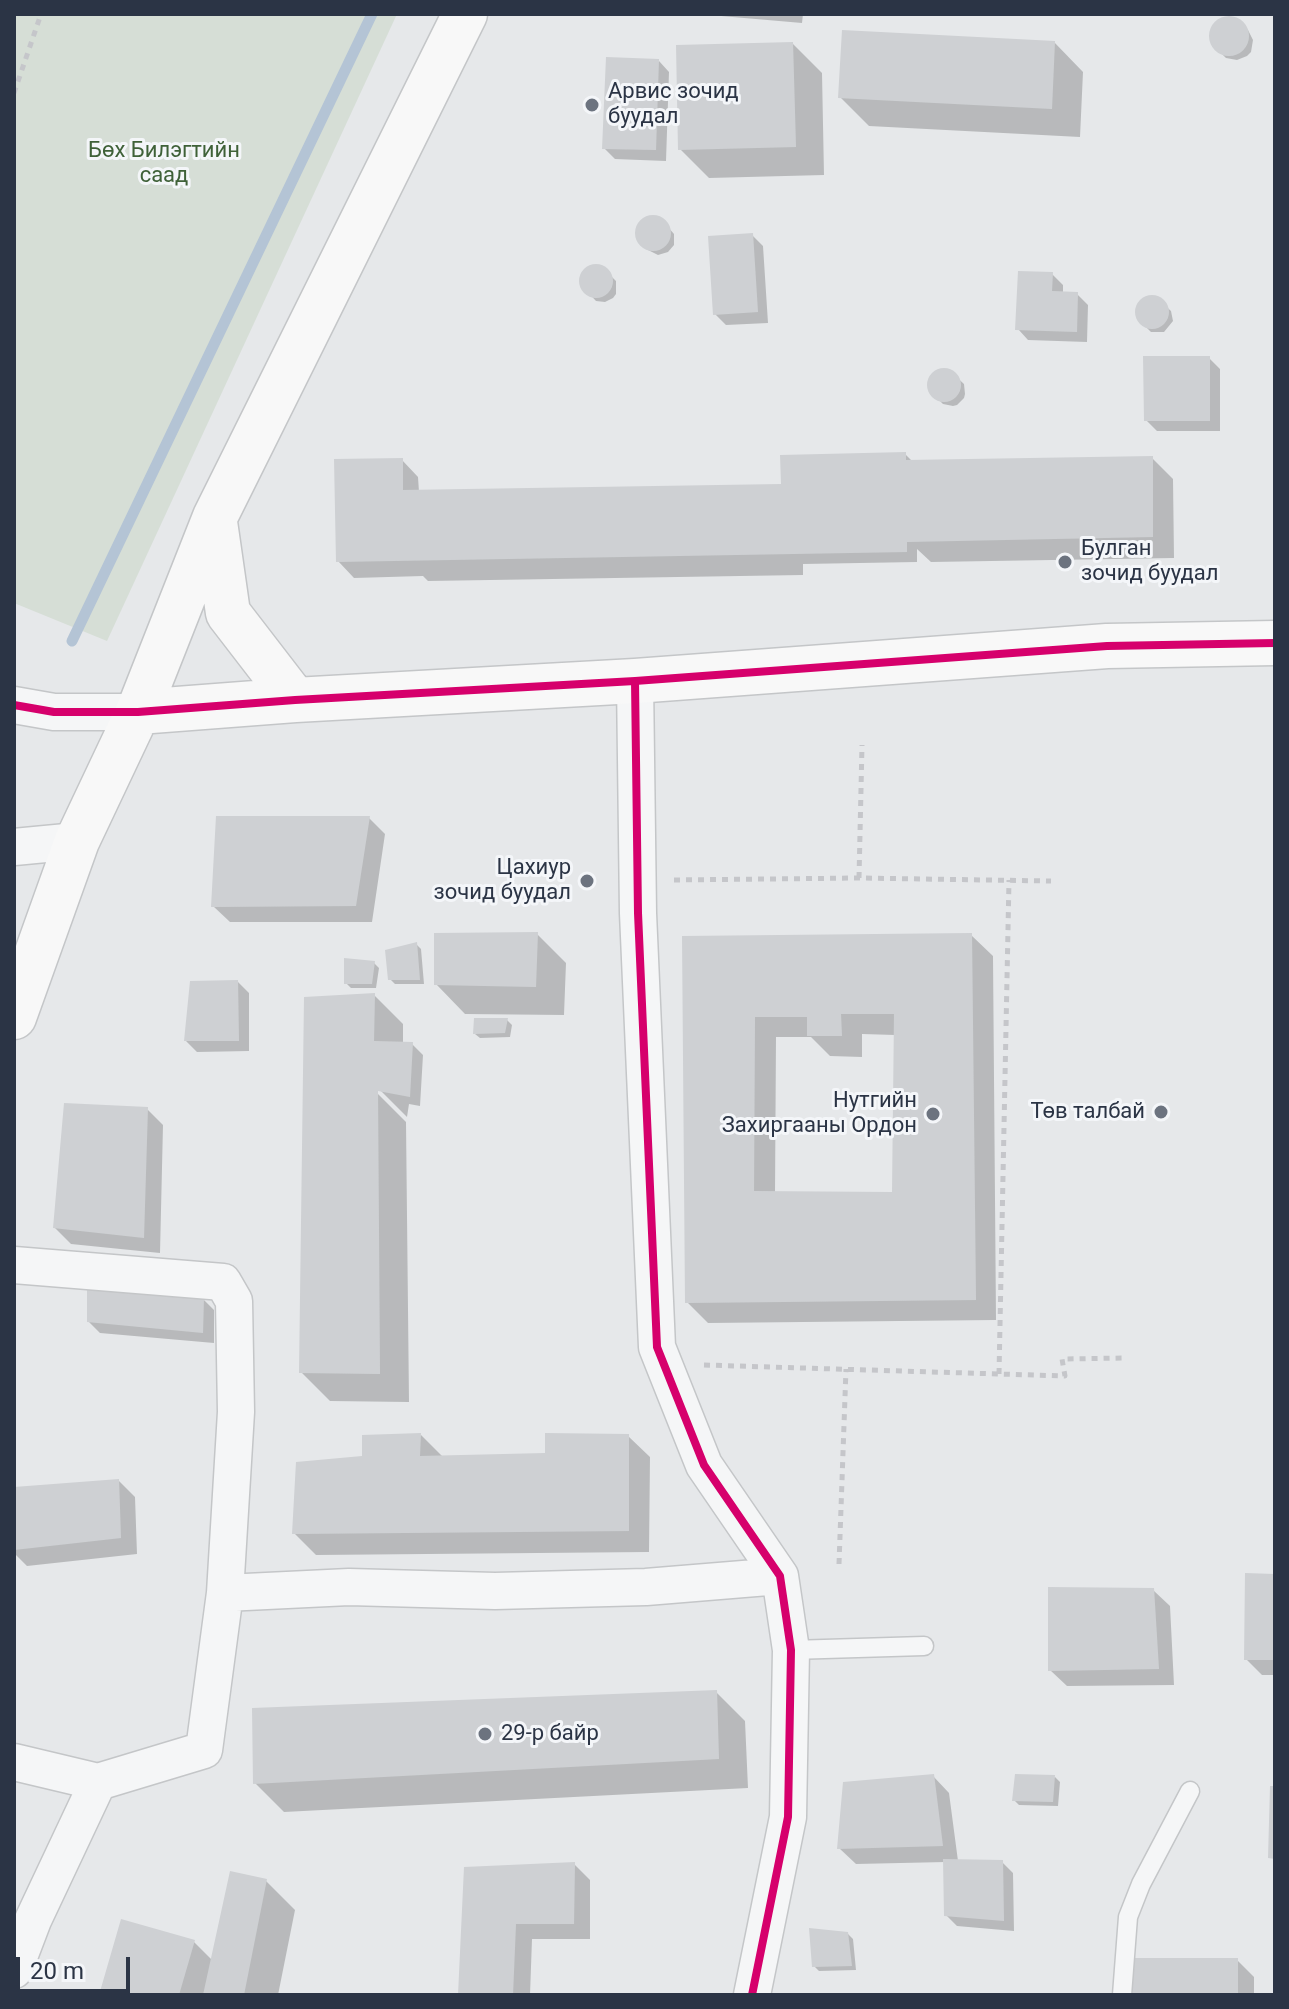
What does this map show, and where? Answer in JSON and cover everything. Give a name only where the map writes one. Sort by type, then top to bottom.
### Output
[{"type":"street","points":[[14,1017],[77,841],[138,712],[215,517],[465,14]]},
{"type":"street","points":[[215,517],[228,613],[295,700]]},
{"type":"street","points":[[14,705],[54,712],[138,712],[635,681],[1107,646],[1275,643]]},
{"type":"street","points":[[635,681],[637,881],[657,1347],[704,1465],[780,1576],[791,1650],[788,1817],[752,1995]]},
{"type":"street","points":[[14,847],[77,841]]},
{"type":"street","points":[[14,1265],[223,1282],[234,1301],[236,1412],[225,1593],[204,1750],[98,1782],[14,1762]]},
{"type":"street","points":[[225,1593],[349,1587],[495,1591],[646,1587],[780,1576]]},
{"type":"street","points":[[14,1970],[33,1920],[98,1782]]},
{"type":"lane","points":[[791,1650],[924,1646]]},
{"type":"lane","points":[[1122,1995],[1128,1917],[1141,1884],[1190,1791]]},
{"type":"path","points":[[14,93],[41,14]]},
{"type":"path","points":[[859,878],[862,745]]},
{"type":"path","points":[[637,881],[859,878],[1051,881]]},
{"type":"path","points":[[999,1374],[1009,880]]},
{"type":"path","points":[[664,1364],[1065,1376],[1062,1359],[1127,1358]]},
{"type":"path","points":[[839,1564],[846,1369]]},
{"type":"green space","name":"Бөх Билэгтийн саад","points":[[14,14],[397,14],[107,641],[14,603]]},
{"type":"building","points":[[1229,16],[1243,22],[1249,36],[1243,50],[1229,56],[1215,50],[1209,36],[1215,22]]},
{"type":"building","points":[[842,30],[1055,41],[1052,109],[838,98]]},
{"type":"building","points":[[793,42],[796,147],[678,150],[676,45]]},
{"type":"building","points":[[606,57],[659,59],[656,150],[602,149]]},
{"type":"building","points":[[653,215],[665,221],[671,233],[665,245],[653,251],[641,245],[635,233],[641,221]]},
{"type":"building","points":[[753,233],[758,312],[713,315],[708,236]]},
{"type":"building","points":[[596,264],[608,269],[613,281],[608,293],[596,298],[584,293],[579,281],[584,269]]},
{"type":"building","points":[[1018,271],[1053,272],[1052,291],[1078,292],[1077,332],[1015,330]]},
{"type":"building","points":[[1152,295],[1164,300],[1169,312],[1164,324],[1152,329],[1140,324],[1135,312],[1140,300]]},
{"type":"building","points":[[1143,356],[1210,356],[1210,421],[1144,421]]},
{"type":"building","points":[[944,368],[956,373],[961,385],[956,397],[944,402],[932,397],[927,385],[932,373]]},
{"type":"building","points":[[906,452],[906,460],[1153,456],[1153,537],[907,542],[907,552],[336,562],[334,459],[403,458],[403,490],[781,484],[780,455]]},
{"type":"building","points":[[216,816],[370,816],[356,906],[211,907]]},
{"type":"building","points":[[538,932],[536,987],[434,985],[434,933]]},
{"type":"building","name":"Нутгийн Захиргааны Ордон","points":[[972,933],[976,1300],[685,1303],[682,936]],"holes":[[[841,1014],[894,1014],[892,1192],[754,1191],[755,1017],[807,1017],[807,1036],[842,1036]]]},
{"type":"building","points":[[417,942],[420,980],[388,980],[385,950]]},
{"type":"building","points":[[344,958],[375,961],[372,984],[344,984]]},
{"type":"building","points":[[238,980],[239,1041],[184,1041],[190,981]]},
{"type":"building","points":[[375,993],[374,1041],[413,1042],[410,1097],[378,1091],[380,1374],[299,1373],[304,997]]},
{"type":"building","points":[[474,1018],[508,1018],[505,1033],[473,1034]]},
{"type":"building","points":[[64,1103],[148,1107],[144,1238],[53,1228]]},
{"type":"building","points":[[87,1286],[204,1297],[203,1333],[87,1322]]},
{"type":"building","points":[[421,1433],[420,1456],[545,1453],[545,1433],[629,1434],[629,1531],[292,1534],[296,1462],[362,1456],[362,1435]]},
{"type":"building","points":[[119,1479],[121,1538],[14,1550],[14,1487]]},
{"type":"building","points":[[1245,1573],[1275,1574],[1275,1660],[1244,1660]]},
{"type":"building","points":[[1048,1587],[1154,1588],[1159,1669],[1048,1671]]},
{"type":"building","name":"29-р байр","points":[[717,1690],[719,1759],[253,1784],[252,1708]]},
{"type":"building","points":[[934,1774],[943,1846],[837,1849],[843,1782]]},
{"type":"building","points":[[1015,1774],[1055,1775],[1053,1802],[1012,1801]]},
{"type":"building","points":[[1270,1786],[1275,1786],[1275,1859],[1268,1858]]},
{"type":"building","points":[[943,1859],[1003,1860],[1004,1921],[944,1916]]},
{"type":"building","points":[[575,1862],[574,1924],[516,1924],[513,1995],[458,1995],[464,1867]]},
{"type":"building","points":[[230,1871],[267,1879],[244,1995],[203,1995]]},
{"type":"building","points":[[121,1919],[195,1940],[179,1995],[99,1995]]},
{"type":"building","points":[[809,1928],[848,1932],[852,1966],[812,1967]]},
{"type":"building","points":[[1132,1958],[1238,1958],[1238,1995],[1131,1995]]},
{"type":"waterway","points":[[72,641],[372,14]]},
{"type":"cycle path","points":[[14,705],[54,712],[138,712],[635,681],[1107,646],[1275,643]]},
{"type":"cycle path","points":[[635,681],[638,913],[657,1347],[704,1465],[780,1576],[791,1650],[788,1817],[752,1995]]},
{"type":"place","name":"Арвис зочид буудал","points":[[592,105]]},
{"type":"place","name":"Булган зочид буудал","points":[[1065,562]]},
{"type":"place","name":"Цахиур зочид буудал","points":[[587,881]]},
{"type":"place","name":"Төв талбай","points":[[1161,1112]]},
{"type":"place","name":"Нутгийн Захиргааны Ордон","points":[[933,1114]]},
{"type":"place","name":"29-р байр","points":[[485,1734]]}]
